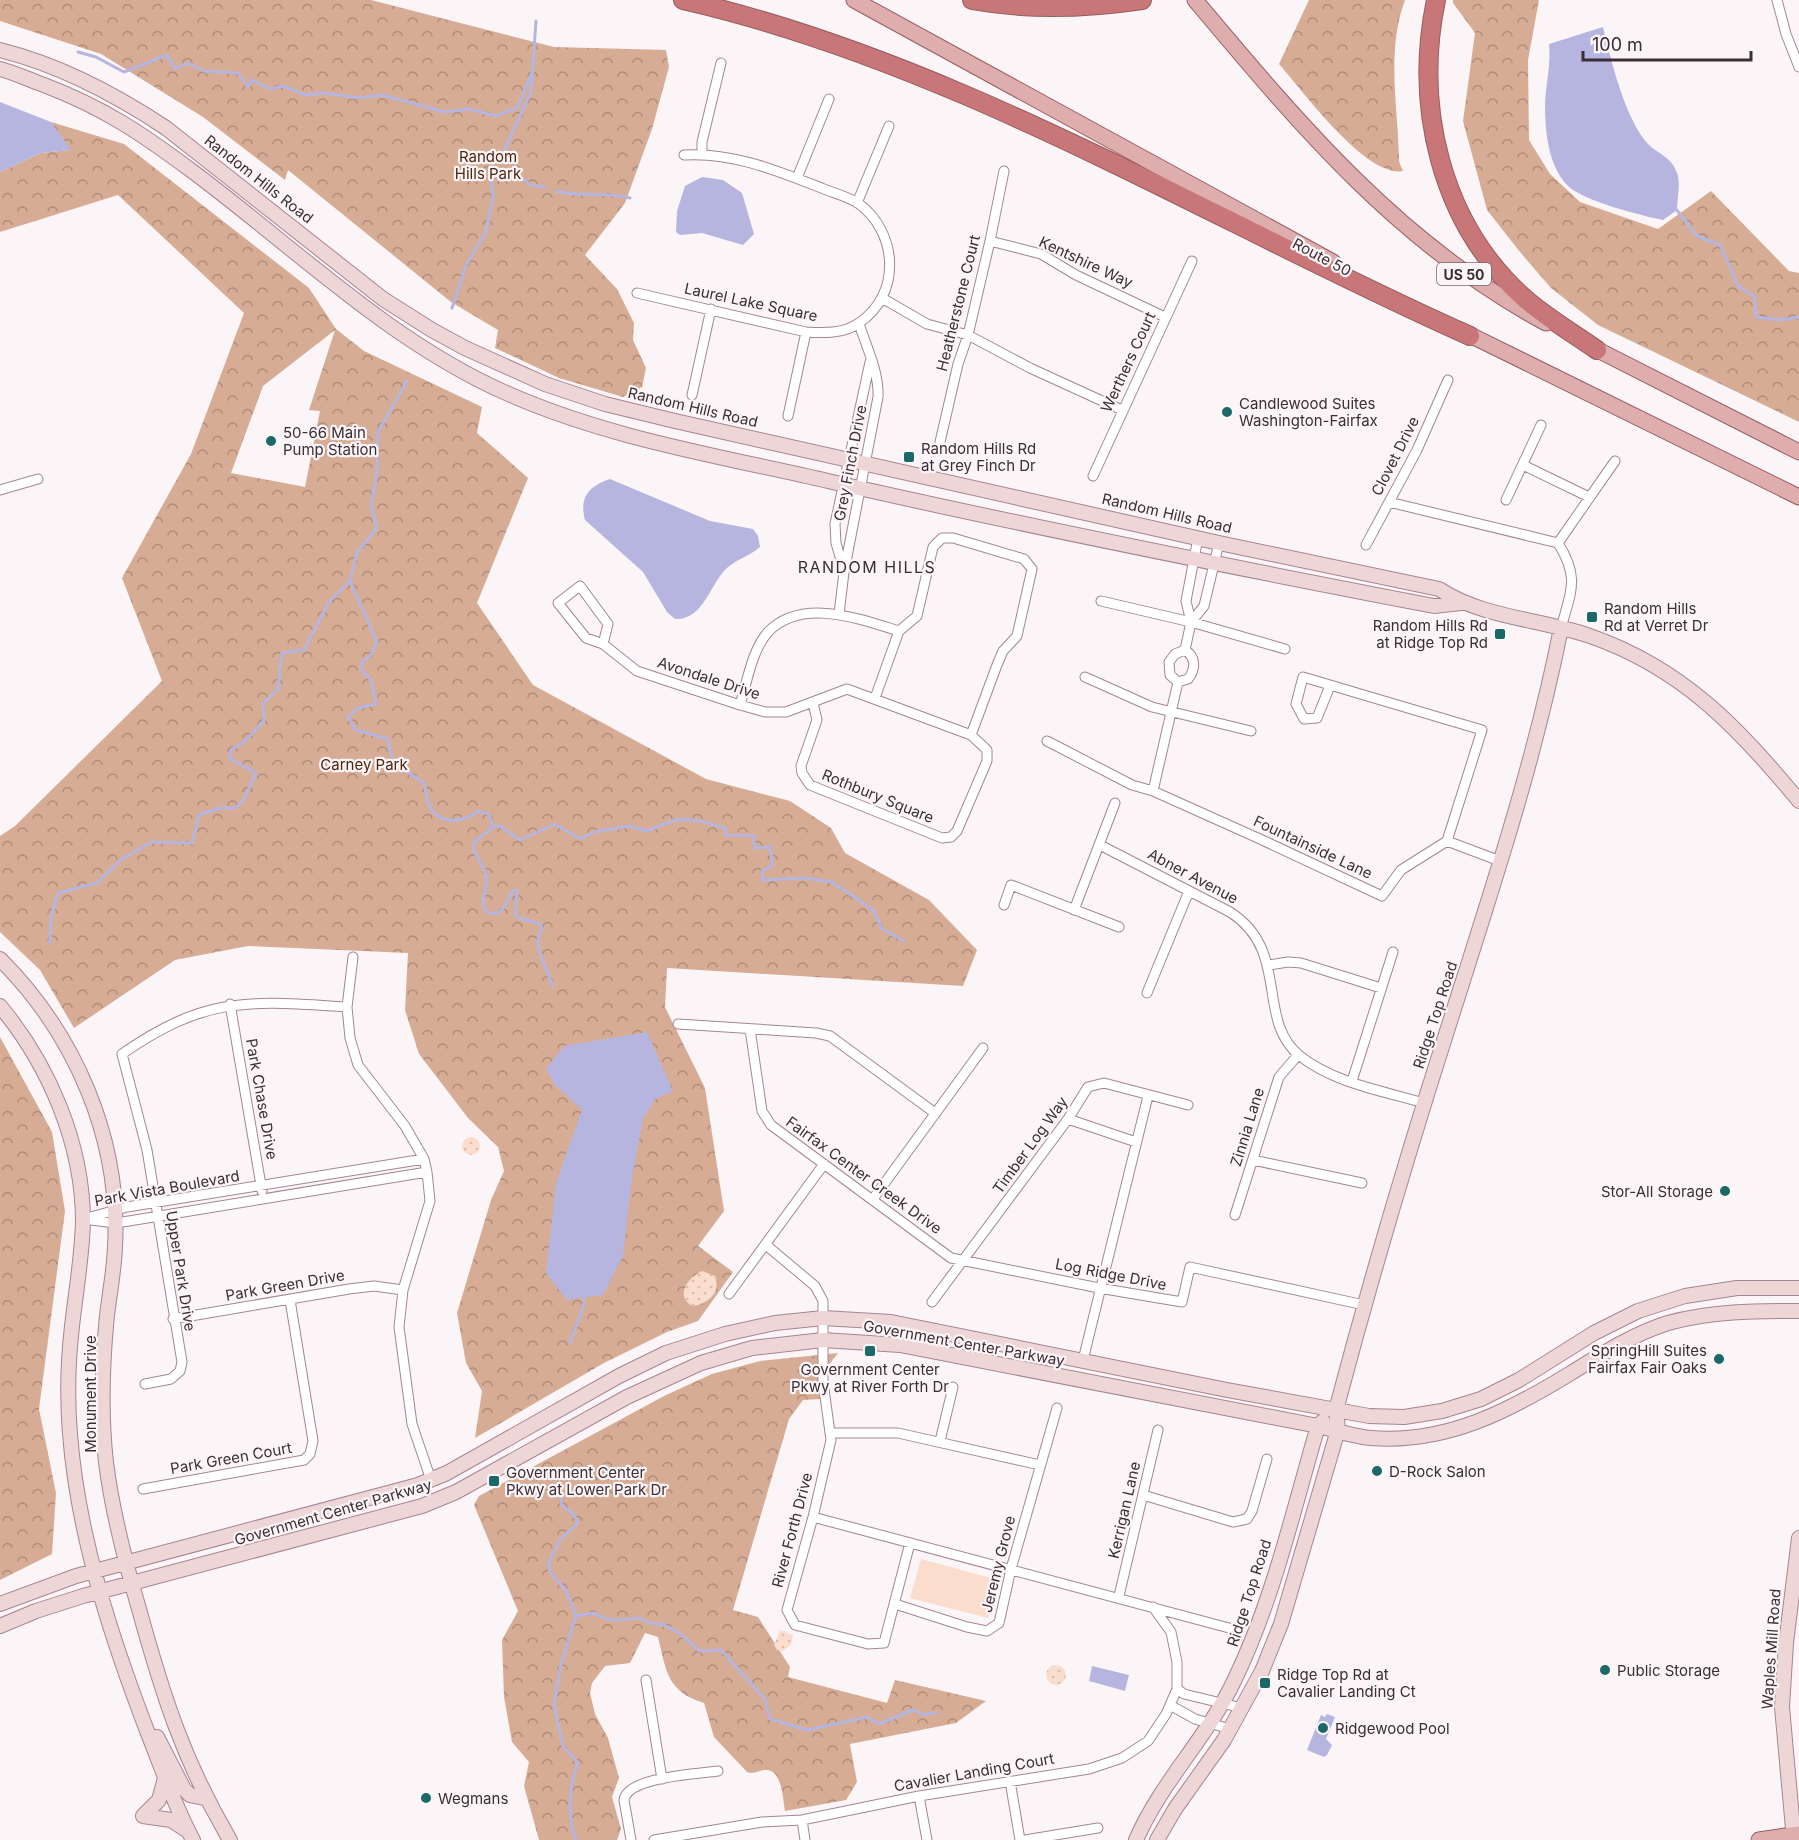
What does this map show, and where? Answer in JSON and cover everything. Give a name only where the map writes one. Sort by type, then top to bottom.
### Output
[{"type":"highway","points":[[683,0],[807,36],[966,97],[1086,152],[1383,297],[1470,336]]},
{"type":"highway","points":[[972,0],[1075,6],[1142,0]]},
{"type":"highway","points":[[1436,0],[1428,56],[1428,102],[1433,138],[1455,203],[1491,261],[1516,290],[1597,350]]},
{"type":"main road","name":"Route 50","points":[[854,0],[1470,336],[1799,497]]},
{"type":"main road","name":"US 50","points":[[1197,2],[1315,139],[1425,244],[1495,294],[1597,350],[1799,452]]},
{"type":"main road","points":[[1759,1840],[1795,1836]]},
{"type":"street","points":[[1777,0],[1786,34],[1799,67]]},
{"type":"street","name":"Random Hills Road","points":[[0,50],[66,73],[131,106],[166,128],[383,299],[465,348],[545,384],[605,404],[1219,543],[1439,589],[1460,603],[1589,636],[1622,649],[1662,670],[1698,694],[1747,739],[1799,801]]},
{"type":"street","points":[[702,154],[702,142],[721,63]]},
{"type":"street","name":"Random Hills Road","points":[[0,69],[81,100],[134,128],[218,190],[379,318],[447,363],[503,392],[560,415],[860,488],[1195,560],[1434,606],[1460,603]]},
{"type":"street","points":[[797,178],[829,99]]},
{"type":"street","points":[[857,203],[889,126]]},
{"type":"street","points":[[684,155],[727,156],[797,178],[857,203],[885,235],[890,255],[891,273],[882,298],[859,324]]},
{"type":"street","name":"Heatherstone Court","points":[[940,442],[958,364],[968,335],[1004,171]]},
{"type":"street","name":"Kentshire Way","points":[[990,241],[1041,254],[1076,274],[1165,317]]},
{"type":"street","name":"Werthers Court","points":[[1093,476],[1192,261]]},
{"type":"street","name":"Laurel Lake Square","points":[[637,293],[806,332],[828,333],[859,324]]},
{"type":"street","points":[[882,298],[927,324],[968,335],[1030,368],[1122,410]]},
{"type":"street","points":[[692,395],[711,309]]},
{"type":"street","name":"Grey Finch Drive","points":[[839,615],[844,572],[879,386],[859,324]]},
{"type":"street","points":[[788,416],[806,332]]},
{"type":"street","name":"Grey Finch Drive","points":[[844,572],[836,543],[835,524],[870,362]]},
{"type":"street","name":"Clovet Drive","points":[[1366,545],[1417,450],[1448,380]]},
{"type":"street","points":[[1506,500],[1541,425]]},
{"type":"street","points":[[1558,543],[1615,461]]},
{"type":"street","points":[[1523,465],[1589,497]]},
{"type":"street","points":[[0,490],[38,479]]},
{"type":"street","points":[[1389,502],[1558,543],[1572,568],[1572,585],[1561,628]]},
{"type":"street","points":[[813,703],[830,694],[847,689],[971,735],[1000,658],[1017,636],[1032,569],[1024,559],[953,538],[942,538],[933,547],[917,616],[899,631],[875,698]]},
{"type":"street","points":[[1185,650],[1191,622],[1186,601],[1198,538]]},
{"type":"street","points":[[1191,622],[1204,606],[1219,543]]},
{"type":"street","name":"Avondale Drive","points":[[603,644],[608,624],[580,586],[558,603],[586,638],[603,644],[637,671],[740,705],[777,713],[813,703]]},
{"type":"street","points":[[1101,601],[1191,622],[1285,649]]},
{"type":"street","points":[[740,705],[755,656],[767,633],[783,621],[821,613],[839,615],[899,631]]},
{"type":"street","name":"Ridge Top Road","points":[[1157,1840],[1242,1708],[1281,1623],[1338,1431],[1336,1410],[1364,1305],[1500,861],[1546,700],[1561,628]]},
{"type":"street","points":[[1178,682],[1170,675],[1168,662],[1174,654],[1185,650]]},
{"type":"street","points":[[1178,682],[1188,679],[1194,669],[1193,658],[1185,650]]},
{"type":"street","points":[[1085,677],[1171,713],[1251,731]]},
{"type":"street","points":[[1330,686],[1317,718],[1304,719],[1296,704],[1303,677],[1482,730],[1447,841],[1500,861]]},
{"type":"street","points":[[1153,791],[1178,682]]},
{"type":"street","name":"Rothbury Square","points":[[813,703],[817,720],[801,766],[802,773],[810,785],[942,838],[951,837],[957,831],[987,761],[987,750],[971,735]]},
{"type":"street","name":"Fountainside Lane","points":[[1047,741],[1132,785],[1153,791],[1382,896],[1401,870],[1447,841]]},
{"type":"street","points":[[1074,910],[1115,803]]},
{"type":"street","name":"Abner Avenue","points":[[1100,845],[1242,921],[1258,942],[1269,965],[1276,1018],[1298,1055],[1327,1072],[1424,1103]]},
{"type":"street","points":[[1004,905],[1011,885],[1119,927]]},
{"type":"street","points":[[1147,993],[1189,891]]},
{"type":"street","points":[[1352,1081],[1393,952]]},
{"type":"street","points":[[353,957],[347,1007],[350,1038],[358,1065],[405,1126],[424,1159],[427,1172],[430,1201],[403,1290],[399,1327],[412,1424],[438,1500]]},
{"type":"street","name":"Monument Drive","points":[[0,958],[51,1019],[80,1069],[106,1147],[115,1216],[115,1253],[105,1343],[103,1424],[108,1475],[126,1563],[162,1694],[204,1798],[230,1840]]},
{"type":"street","points":[[1269,965],[1288,962],[1301,963],[1381,988]]},
{"type":"street","name":"Upper Park Drive","points":[[145,1384],[171,1379],[180,1371],[182,1362],[173,1319],[147,1150],[122,1054],[152,1034],[194,1014],[230,1004],[263,1002],[347,1007]]},
{"type":"street","name":"Park Chase Drive","points":[[230,1004],[263,1198]]},
{"type":"street","name":"Monument Drive","points":[[0,1006],[33,1053],[59,1103],[75,1159],[83,1219],[70,1345],[69,1408],[75,1472],[101,1592],[135,1699],[165,1778],[191,1836]]},
{"type":"street","points":[[678,1024],[830,1036],[935,1113]]},
{"type":"street","name":"Fairfax Center Creek Drive","points":[[750,1029],[762,1111],[771,1125],[951,1258],[964,1259]]},
{"type":"street","points":[[873,1199],[983,1048]]},
{"type":"street","name":"Zinnia Lane","points":[[1235,1215],[1279,1077],[1298,1055]]},
{"type":"street","name":"Timber Log Way","points":[[932,1302],[1068,1119],[1088,1087],[1095,1083],[1104,1083],[1188,1106]]},
{"type":"street","points":[[1083,1360],[1148,1096]]},
{"type":"street","points":[[1068,1119],[1136,1142]]},
{"type":"street","name":"Park Vista Boulevard","points":[[115,1216],[155,1203],[424,1159]]},
{"type":"street","points":[[1253,1160],[1362,1184]]},
{"type":"street","points":[[729,1294],[824,1164]]},
{"type":"street","name":"Park Vista Boulevard","points":[[83,1219],[157,1216],[427,1172]]},
{"type":"street","name":"River Forth Drive","points":[[766,1245],[815,1286],[823,1301],[823,1382],[831,1440],[813,1517],[787,1610],[795,1625],[868,1644],[884,1643],[910,1543]]},
{"type":"street","name":"Log Ridge Drive","points":[[964,1259],[1099,1288],[1182,1302],[1190,1267],[1364,1305]]},
{"type":"street","name":"Park Green Drive","points":[[173,1319],[374,1286],[403,1290]]},
{"type":"street","name":"Government Center Parkway","points":[[0,1604],[46,1586],[96,1571],[431,1480],[666,1353],[725,1334],[776,1323],[823,1318],[891,1322],[1336,1410],[1369,1416],[1404,1417],[1442,1411],[1481,1399],[1520,1380],[1594,1333],[1638,1311],[1685,1296],[1737,1288],[1799,1288]]},
{"type":"street","name":"Park Green Court","points":[[143,1489],[304,1460],[310,1454],[313,1442],[290,1300]]},
{"type":"street","name":"Government Center Parkway","points":[[0,1626],[36,1611],[101,1592],[438,1500],[657,1381],[701,1363],[752,1348],[823,1340],[900,1345],[1318,1426],[1369,1438],[1405,1438],[1444,1433],[1493,1417],[1623,1342],[1668,1323],[1713,1314],[1799,1311]]},
{"type":"street","points":[[940,1441],[953,1387]]},
{"type":"street","name":"Jeremy Grove","points":[[895,1604],[967,1628],[987,1631],[999,1623],[1011,1569],[1057,1408]]},
{"type":"street","points":[[1318,1426],[1336,1410]]},
{"type":"street","name":"Ridge Top Road","points":[[1136,1840],[1170,1777],[1209,1723],[1233,1684],[1258,1630],[1318,1426]]},
{"type":"street","name":"Kerrigan Lane","points":[[1119,1596],[1158,1430]]},
{"type":"street","points":[[831,1432],[898,1433],[1040,1465]]},
{"type":"street","points":[[1143,1495],[1233,1522],[1247,1519],[1252,1511],[1267,1459]]},
{"type":"street","points":[[813,1517],[1119,1596],[1229,1628]]},
{"type":"street","name":"Waples Mill Road","points":[[1795,1836],[1782,1707],[1786,1644],[1799,1538]]},
{"type":"street","name":"Cavalier Landing Court","points":[[654,1840],[762,1822],[802,1820],[919,1796],[1089,1769],[1122,1758],[1148,1741],[1170,1706],[1177,1689],[1177,1662],[1171,1632],[1153,1607]]},
{"type":"street","points":[[646,1680],[662,1779]]},
{"type":"street","points":[[1177,1689],[1184,1694],[1242,1708]]},
{"type":"street","points":[[135,1699],[184,1789],[190,1795],[204,1798]]},
{"type":"street","points":[[1170,1706],[1195,1719],[1230,1729]]},
{"type":"street","points":[[631,1840],[624,1800],[625,1794],[631,1787],[662,1779],[718,1771]]},
{"type":"street","points":[[165,1778],[159,1800],[143,1816],[171,1820],[191,1836]]},
{"type":"street","points":[[1010,1780],[1020,1840]]},
{"type":"street","points":[[919,1796],[927,1840]]},
{"type":"street","points":[[802,1820],[805,1840]]},
{"type":"street","points":[[1025,1840],[1098,1828]]},
{"type":"street","points":[[715,1830],[717,1840]]},
{"type":"shaded area","points":[[471,1137],[477,1140],[480,1146],[477,1152],[471,1155],[465,1152],[462,1146],[465,1140]]},
{"type":"shaded area","points":[[702,1271],[715,1276],[715,1292],[709,1300],[693,1306],[684,1298],[685,1287]]},
{"type":"shaded area","points":[[921,1559],[998,1580],[988,1618],[910,1598]]},
{"type":"shaded area","points":[[780,1630],[793,1635],[791,1645],[783,1651],[777,1650],[774,1645]]},
{"type":"shaded area","points":[[1056,1665],[1063,1668],[1066,1675],[1063,1682],[1056,1685],[1049,1682],[1046,1675],[1049,1668]]},
{"type":"green space","name":"Random Hills Park","points":[[0,0],[371,0],[554,47],[666,50],[669,67],[652,129],[625,203],[585,255],[617,289],[634,323],[633,340],[646,368],[642,387],[623,397],[559,378],[495,348],[498,330],[451,302],[288,170],[285,180],[203,117],[101,54],[0,21]]},
{"type":"green space","points":[[1309,0],[1405,0],[1399,19],[1394,59],[1399,161],[1403,171],[1388,170],[1371,161],[1354,147],[1319,112],[1279,64]]},
{"type":"green space","points":[[1453,0],[1539,0],[1528,60],[1529,140],[1550,174],[1580,202],[1658,229],[1711,191],[1789,271],[1799,273],[1799,422],[1598,325],[1551,288],[1520,252],[1487,210],[1463,121],[1475,33]]},
{"type":"green space","name":"Carney Park","points":[[51,122],[124,144],[309,288],[336,329],[364,351],[482,407],[477,433],[528,478],[477,603],[533,685],[706,779],[790,801],[831,828],[845,853],[929,900],[977,950],[963,986],[667,968],[665,1007],[705,1088],[724,1211],[698,1246],[733,1272],[698,1321],[667,1332],[604,1363],[475,1438],[482,1391],[466,1363],[457,1313],[491,1200],[504,1171],[498,1147],[468,1118],[419,1054],[405,1010],[408,953],[248,946],[175,960],[74,1028],[40,970],[0,932],[0,836],[15,826],[162,681],[122,578],[191,454],[244,313],[118,195],[0,232],[0,172],[41,153],[70,150]],"holes":[[[335,330],[309,410],[320,411],[305,487],[231,473],[263,386]]]},
{"type":"green space","points":[[0,1037],[52,1132],[65,1211],[39,1409],[56,1493],[52,1554],[0,1580]]},
{"type":"green space","points":[[838,1353],[821,1375],[823,1399],[803,1400],[789,1419],[733,1610],[758,1617],[790,1667],[788,1677],[887,1703],[895,1680],[986,1701],[956,1723],[850,1744],[857,1782],[846,1800],[785,1811],[781,1786],[775,1774],[766,1770],[747,1772],[714,1737],[704,1703],[682,1693],[675,1686],[666,1669],[658,1637],[645,1633],[630,1663],[605,1666],[592,1683],[590,1693],[595,1714],[608,1738],[619,1778],[612,1797],[621,1829],[617,1840],[539,1840],[524,1786],[529,1762],[512,1742],[504,1697],[502,1640],[518,1611],[474,1505],[479,1496],[666,1395],[712,1374],[760,1361]]},
{"type":"water","points":[[1603,27],[1610,56],[1632,120],[1648,144],[1668,159],[1677,173],[1679,186],[1677,210],[1663,220],[1614,207],[1576,192],[1561,178],[1552,158],[1545,114],[1549,44]]},
{"type":"water","points":[[0,102],[51,122],[71,150],[41,153],[0,172]]},
{"type":"water","points":[[702,177],[723,180],[742,193],[754,234],[743,245],[702,233],[680,235],[676,232],[677,211],[685,186]]},
{"type":"water","points":[[610,479],[710,521],[753,529],[758,536],[760,547],[727,568],[693,614],[675,619],[667,612],[643,572],[585,520],[583,505],[587,494],[596,485]]},
{"type":"water","points":[[647,1032],[673,1091],[655,1099],[643,1119],[632,1177],[623,1256],[603,1295],[567,1300],[546,1273],[556,1183],[582,1110],[555,1085],[546,1069],[564,1046]]},
{"type":"water","points":[[1092,1666],[1129,1675],[1125,1691],[1089,1681]]},
{"type":"water","name":"Ridgewood Pool","points":[[1327,1714],[1335,1717],[1326,1739],[1332,1745],[1324,1757],[1307,1750],[1321,1715],[1325,1717]]},
{"type":"waterway","points":[[452,308],[466,265],[486,232],[493,198],[490,161],[504,151],[531,92],[536,21]]},
{"type":"waterway","points":[[78,52],[96,57],[124,72],[167,55],[175,69],[188,63],[204,71],[238,73],[248,87],[252,80],[270,89],[283,86],[306,95],[325,93],[358,98],[382,95],[445,112],[470,109],[496,116],[518,107],[531,74]]},
{"type":"waterway","points":[[489,175],[525,180],[530,185],[545,187]]},
{"type":"waterway","points":[[556,191],[630,198]]},
{"type":"waterway","points":[[1676,209],[1697,236],[1720,245],[1738,286],[1755,297],[1756,317],[1781,320],[1799,317]]},
{"type":"waterway","points":[[50,943],[51,918],[58,893],[97,883],[122,859],[152,842],[192,843],[199,815],[220,808],[236,808],[244,799],[256,773],[229,758],[232,749],[243,743],[264,721],[263,703],[278,689],[282,653],[304,650],[329,602],[350,581],[357,553],[377,528],[371,506],[377,473],[378,432],[407,381]]},
{"type":"waterway","points":[[350,581],[377,642],[371,655],[362,662],[362,670],[371,680],[376,704],[358,708],[348,717],[356,730],[388,739],[392,756],[399,766],[424,783],[428,802],[434,813],[446,820],[460,820],[478,811],[489,814],[493,827],[473,843],[486,876],[483,906],[487,912],[498,913],[514,890],[517,891],[515,915],[541,924],[539,950],[552,986]]},
{"type":"waterway","points":[[493,827],[500,826],[520,840],[555,824],[580,839],[594,832],[630,826],[646,831],[675,820],[697,820],[725,828],[726,835],[754,836],[754,848],[770,847],[773,866],[762,871],[763,880],[804,878],[832,882],[873,910],[882,929],[904,941]]},
{"type":"waterway","points":[[570,1343],[583,1307],[585,1293]]},
{"type":"waterway","points":[[559,1485],[562,1506],[573,1513],[578,1523],[559,1541],[549,1563],[550,1572],[567,1592],[576,1616],[561,1664],[554,1705],[563,1746],[578,1763],[570,1801],[571,1822],[576,1840]]},
{"type":"waterway","points":[[576,1616],[594,1613],[610,1620],[639,1618],[672,1629],[699,1651],[721,1650],[765,1699],[770,1719],[807,1730],[868,1717],[879,1724],[913,1710],[924,1715],[936,1713]]},
{"type":"place","name":"Candlewood Suites Washington-Fairfax","points":[[1227,412]]},
{"type":"place","name":"50-66 Main Pump Station","points":[[271,441]]},
{"type":"place","name":"Random Hills Rd at Grey Finch Dr","points":[[909,457]]},
{"type":"place","name":"Random Hills Rd at Verret Dr","points":[[1592,617]]},
{"type":"place","name":"Random Hills Rd at Ridge Top Rd","points":[[1500,634]]},
{"type":"place","name":"Stor-All Storage","points":[[1725,1191]]},
{"type":"place","name":"Government Center Pkwy at River Forth Dr","points":[[870,1351]]},
{"type":"place","name":"SpringHill Suites Fairfax Fair Oaks","points":[[1719,1359]]},
{"type":"place","name":"D-Rock Salon","points":[[1377,1471]]},
{"type":"place","name":"Government Center Pkwy at Lower Park Dr","points":[[494,1481]]},
{"type":"place","name":"Public Storage","points":[[1605,1670]]},
{"type":"place","name":"Ridge Top Rd at Cavalier Landing Ct","points":[[1265,1683]]},
{"type":"place","name":"Ridgewood Pool","points":[[1323,1728]]},
{"type":"place","name":"Wegmans","points":[[426,1798]]},
{"type":"district","name":"RANDOM HILLS","points":[[867,567]]}]
